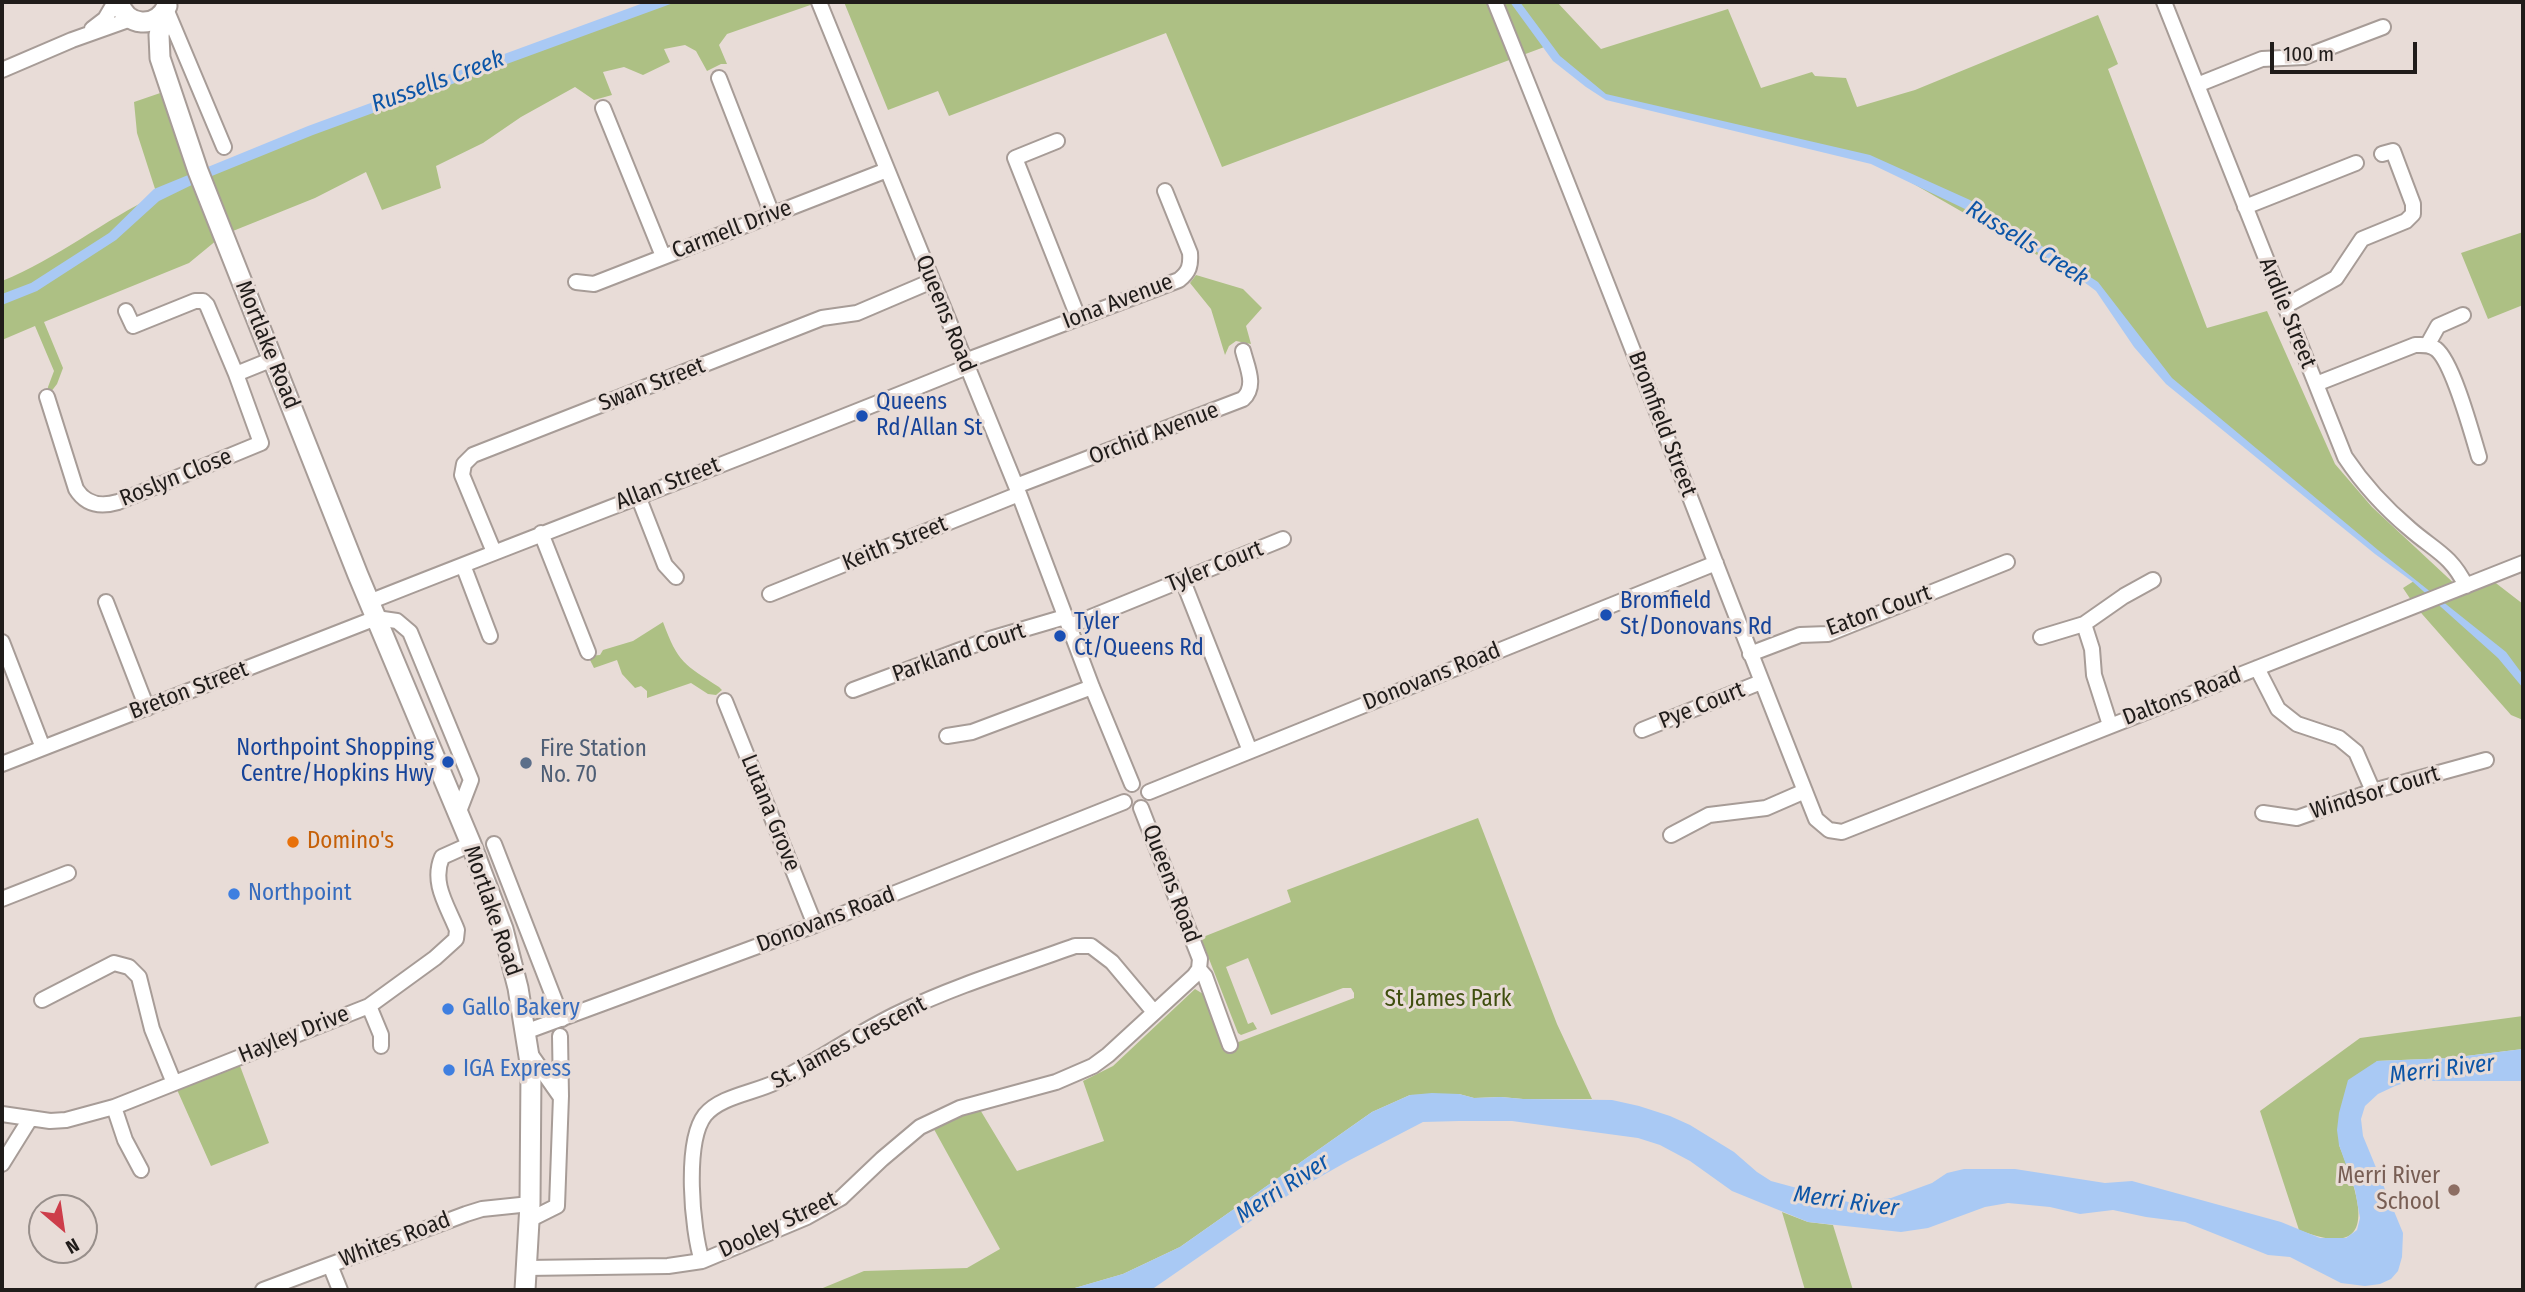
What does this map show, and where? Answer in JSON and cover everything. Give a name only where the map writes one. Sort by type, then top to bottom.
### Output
[{"type":"main road","name":"Mortlake Road","points":[[117,2],[146,39],[162,69],[198,171],[503,929],[518,988],[533,1101],[525,1290]]},
{"type":"main road","name":"Mortlake Road","points":[[162,69],[158,45],[169,6]]},
{"type":"main road","points":[[132,20],[151,22],[169,6]]},
{"type":"street","points":[[72,40],[98,25],[117,2]]},
{"type":"street","name":"Queens Road","points":[[819,2],[1018,490],[1092,687],[1132,784]]},
{"type":"street","name":"Bromfield Street","points":[[1495,2],[1604,272],[1816,819],[1829,830],[1842,832]]},
{"type":"street","name":"Ardlie Street","points":[[2164,2],[2345,457],[2361,482],[2410,530],[2449,558],[2466,586]]},
{"type":"street","points":[[169,6],[224,147]]},
{"type":"street","points":[[2,69],[72,40],[132,20]]},
{"type":"street","points":[[2197,85],[2262,59],[2304,57],[2384,27]]},
{"type":"street","points":[[719,78],[772,214]]},
{"type":"street","points":[[603,108],[663,256]]},
{"type":"street","points":[[1057,141],[1015,158],[1078,317]]},
{"type":"street","points":[[2285,306],[2336,278],[2362,239],[2406,221],[2413,214],[2413,204],[2392,150]]},
{"type":"street","points":[[2245,207],[2356,163]]},
{"type":"street","name":"Carmell Drive","points":[[576,282],[594,284],[887,170]]},
{"type":"street","name":"Iona Avenue","points":[[966,364],[1078,317],[1179,281],[1191,264],[1191,253],[1165,191]]},
{"type":"street","name":"Swan Street","points":[[494,552],[462,475],[464,464],[473,455],[822,318],[857,313],[932,281]]},
{"type":"street","name":"Roslyn Close","points":[[47,397],[76,489],[82,498],[91,503],[108,505],[261,443],[236,373],[203,301],[192,302],[135,331],[126,311]]},
{"type":"street","points":[[2428,344],[2438,326],[2463,315]]},
{"type":"street","points":[[2316,384],[2415,345],[2428,344],[2438,350],[2445,360],[2465,410],[2479,457]]},
{"type":"street","name":"Orchid Avenue","points":[[1018,490],[1243,400],[1249,394],[1251,383],[1243,351]]},
{"type":"street","points":[[236,373],[273,359]]},
{"type":"street","name":"Allan Street","points":[[373,610],[494,552],[836,421],[966,364]]},
{"type":"street","name":"Keith Street","points":[[770,594],[1018,490]]},
{"type":"street","points":[[638,496],[665,565],[676,577]]},
{"type":"street","points":[[541,533],[587,654]]},
{"type":"street","name":"Tyler Court","points":[[1067,622],[1183,581],[1283,539]]},
{"type":"street","name":"Eaton Court","points":[[1750,654],[1800,635],[1828,634],[2007,562]]},
{"type":"street","name":"Donovans Road","points":[[1149,792],[1716,563]]},
{"type":"street","name":"Daltons Road","points":[[1842,832],[2523,564]]},
{"type":"street","points":[[463,565],[490,636]]},
{"type":"street","points":[[2041,637],[2084,624],[2124,596],[2153,580]]},
{"type":"street","points":[[1183,581],[1250,751]]},
{"type":"street","points":[[106,603],[147,708]]},
{"type":"street","name":"Breton Street","points":[[2,764],[147,708],[373,610]]},
{"type":"street","name":"Parkland Court","points":[[853,690],[990,639],[1067,622]]},
{"type":"street","points":[[2084,624],[2092,649],[2094,675],[2110,725]]},
{"type":"street","points":[[2,642],[43,748]]},
{"type":"street","points":[[2257,668],[2278,709],[2297,724],[2339,738],[2356,752],[2373,791]]},
{"type":"street","name":"Pye Court","points":[[1642,730],[1761,682]]},
{"type":"street","points":[[947,736],[972,732],[1092,687]]},
{"type":"street","name":"Lutana Grove","points":[[725,701],[815,925]]},
{"type":"street","name":"Windsor Court","points":[[2263,813],[2297,818],[2373,791],[2486,760]]},
{"type":"street","points":[[1132,784],[1142,784],[1149,792],[1147,803],[1141,808],[1132,809],[1124,802],[1123,792],[1132,784]]},
{"type":"street","points":[[1671,835],[1709,815],[1766,808],[1805,791]]},
{"type":"street","name":"Donovans Road","points":[[527,1041],[562,1019],[815,925],[1124,802]]},
{"type":"street","name":"Queens Road","points":[[1141,808],[1230,1045]]},
{"type":"street","name":"Hayley Drive","points":[[2,1114],[30,1119],[66,1120],[114,1108],[369,1006],[435,958],[456,939],[457,930],[437,880],[437,869],[442,857],[471,844]]},
{"type":"street","name":"Mortlake Road","points":[[494,844],[562,1019]]},
{"type":"street","points":[[2,899],[68,873]]},
{"type":"street","name":"St. James Crescent","points":[[702,1261],[691,1197],[693,1164],[697,1131],[705,1115],[718,1104],[760,1090],[809,1066],[915,1005],[1075,946],[1091,946],[1112,962],[1154,1012]]},
{"type":"street","points":[[42,1000],[114,963],[129,967],[139,977],[152,1029],[174,1083]]},
{"type":"street","name":"Dooley Street","points":[[526,1268],[668,1266],[702,1261],[807,1217],[841,1198],[919,1128],[960,1108],[1056,1082],[1093,1066],[1194,976],[1199,964]]},
{"type":"street","points":[[369,1006],[381,1035],[381,1046]]},
{"type":"street","points":[[530,1212],[557,1206],[560,1036]]},
{"type":"street","name":"Mortlake Road","points":[[527,1041],[561,1096]]},
{"type":"street","points":[[114,1108],[125,1140],[141,1170]]},
{"type":"street","points":[[2,1164],[30,1119]]},
{"type":"street","name":"Whites Road","points":[[263,1290],[466,1213],[482,1209],[530,1212]]},
{"type":"street","points":[[330,1265],[340,1290]]},
{"type":"green space","points":[[657,2],[819,2],[727,34],[719,45],[727,64],[707,71],[696,51],[685,45],[664,49],[670,62],[643,75],[624,67],[603,72],[612,95],[594,100],[575,87],[521,117],[483,143],[436,166],[441,188],[382,210],[366,172],[315,198],[223,235],[189,263],[44,322],[63,368],[57,384],[47,397],[54,371],[35,326],[2,340],[2,281],[42,262],[157,195],[137,133],[134,102],[169,90],[200,175]]},
{"type":"green space","points":[[844,2],[1557,2],[1601,49],[1728,9],[1761,88],[1812,72],[1815,76],[1846,78],[1857,107],[1915,90],[2098,15],[2118,64],[2108,69],[2207,328],[2267,311],[2335,464],[2372,507],[2459,588],[2488,577],[2523,604],[2523,720],[2511,715],[2415,606],[2403,588],[2414,581],[2169,382],[2098,290],[1872,160],[1607,97],[1547,46],[1222,167],[1166,33],[949,116],[938,91],[888,110]]},
{"type":"green space","points":[[2523,232],[2523,305],[2488,319],[2461,253]]},
{"type":"green space","points":[[1196,275],[1243,289],[1262,308],[1246,326],[1251,344],[1236,341],[1229,346],[1225,355],[1211,309],[1190,283]]},
{"type":"green space","points":[[663,622],[683,661],[722,690],[716,695],[708,694],[691,683],[647,698],[647,691],[641,686],[635,688],[622,674],[617,660],[594,668],[588,656],[600,655],[603,650],[633,641]]},
{"type":"green space","name":"St James Park","points":[[1478,818],[1557,1024],[1592,1099],[1410,1095],[1372,1112],[1180,1247],[1123,1274],[1068,1290],[818,1290],[864,1271],[967,1268],[1000,1249],[930,1122],[976,1103],[1017,1171],[1104,1141],[1083,1081],[1113,1066],[1195,989],[1208,997],[1228,1046],[1354,998],[1351,988],[1343,988],[1271,1015],[1248,958],[1226,967],[1248,1024],[1253,1022],[1257,1029],[1241,1035],[1202,941],[1203,937],[1291,902],[1287,890]]},
{"type":"green space","points":[[2523,1016],[2523,1049],[2450,1058],[2377,1061],[2339,1145],[2357,1202],[2358,1218],[2354,1231],[2344,1238],[2326,1238],[2299,1230],[2260,1111],[2360,1038]]},
{"type":"green space","points":[[237,1058],[269,1143],[211,1166],[174,1083]]},
{"type":"green space","points":[[1782,1212],[1808,1222],[1833,1225],[1853,1290],[1805,1290]]},
{"type":"water","name":"Russells Creek","points":[[646,2],[676,2],[313,135],[202,180],[159,201],[116,240],[37,291],[2,305],[2,294],[31,283],[109,233],[154,189],[308,126]]},
{"type":"water","name":"Russells Creek","points":[[1510,2],[1520,2],[1560,56],[1606,94],[1870,155],[1970,200],[2098,282],[2172,378],[2378,550],[2506,652],[2523,675],[2523,688],[2498,658],[2413,582],[2166,384],[2134,347],[2096,291],[2072,273],[1965,209],[1871,164],[1606,100],[1553,61]]},
{"type":"water","name":"Merri River","points":[[2523,1049],[2523,1081],[2410,1081],[2378,1094],[2365,1106],[2361,1119],[2363,1136],[2403,1233],[2402,1257],[2398,1271],[2391,1279],[2380,1284],[2365,1286],[2341,1283],[2290,1257],[2268,1255],[2185,1222],[2113,1210],[2080,1214],[2050,1207],[2008,1203],[1985,1207],[1928,1228],[1901,1232],[1808,1222],[1732,1191],[1690,1161],[1660,1145],[1638,1138],[1512,1121],[1459,1121],[1423,1122],[1348,1161],[1290,1194],[1151,1290],[1068,1290],[1123,1274],[1180,1247],[1372,1112],[1410,1095],[1432,1093],[1459,1094],[1474,1098],[1612,1100],[1639,1106],[1690,1125],[1734,1152],[1771,1181],[1852,1203],[1891,1198],[1932,1183],[1947,1173],[1964,1169],[2015,1169],[2105,1183],[2132,1181],[2281,1222],[2320,1238],[2346,1238],[2357,1230],[2360,1218],[2355,1190],[2339,1145],[2337,1130],[2348,1080],[2377,1061],[2450,1058]]},
{"type":"place","name":"Queens Rd/Allan St","points":[[862,416]]},
{"type":"place","name":"Bromfield St/Donovans Rd","points":[[1606,615]]},
{"type":"place","name":"Tyler Ct/Queens Rd","points":[[1060,636]]},
{"type":"place","name":"Northpoint Shopping Centre/Hopkins Hwy","points":[[448,762]]},
{"type":"place","name":"Fire Station No. 70","points":[[526,763]]},
{"type":"place","name":"Domino's","points":[[293,842]]},
{"type":"place","name":"Northpoint","points":[[234,894]]},
{"type":"place","name":"Gallo Bakery","points":[[448,1009]]},
{"type":"place","name":"IGA Express","points":[[449,1070]]},
{"type":"place","name":"Merri River School","points":[[2454,1190]]}]
